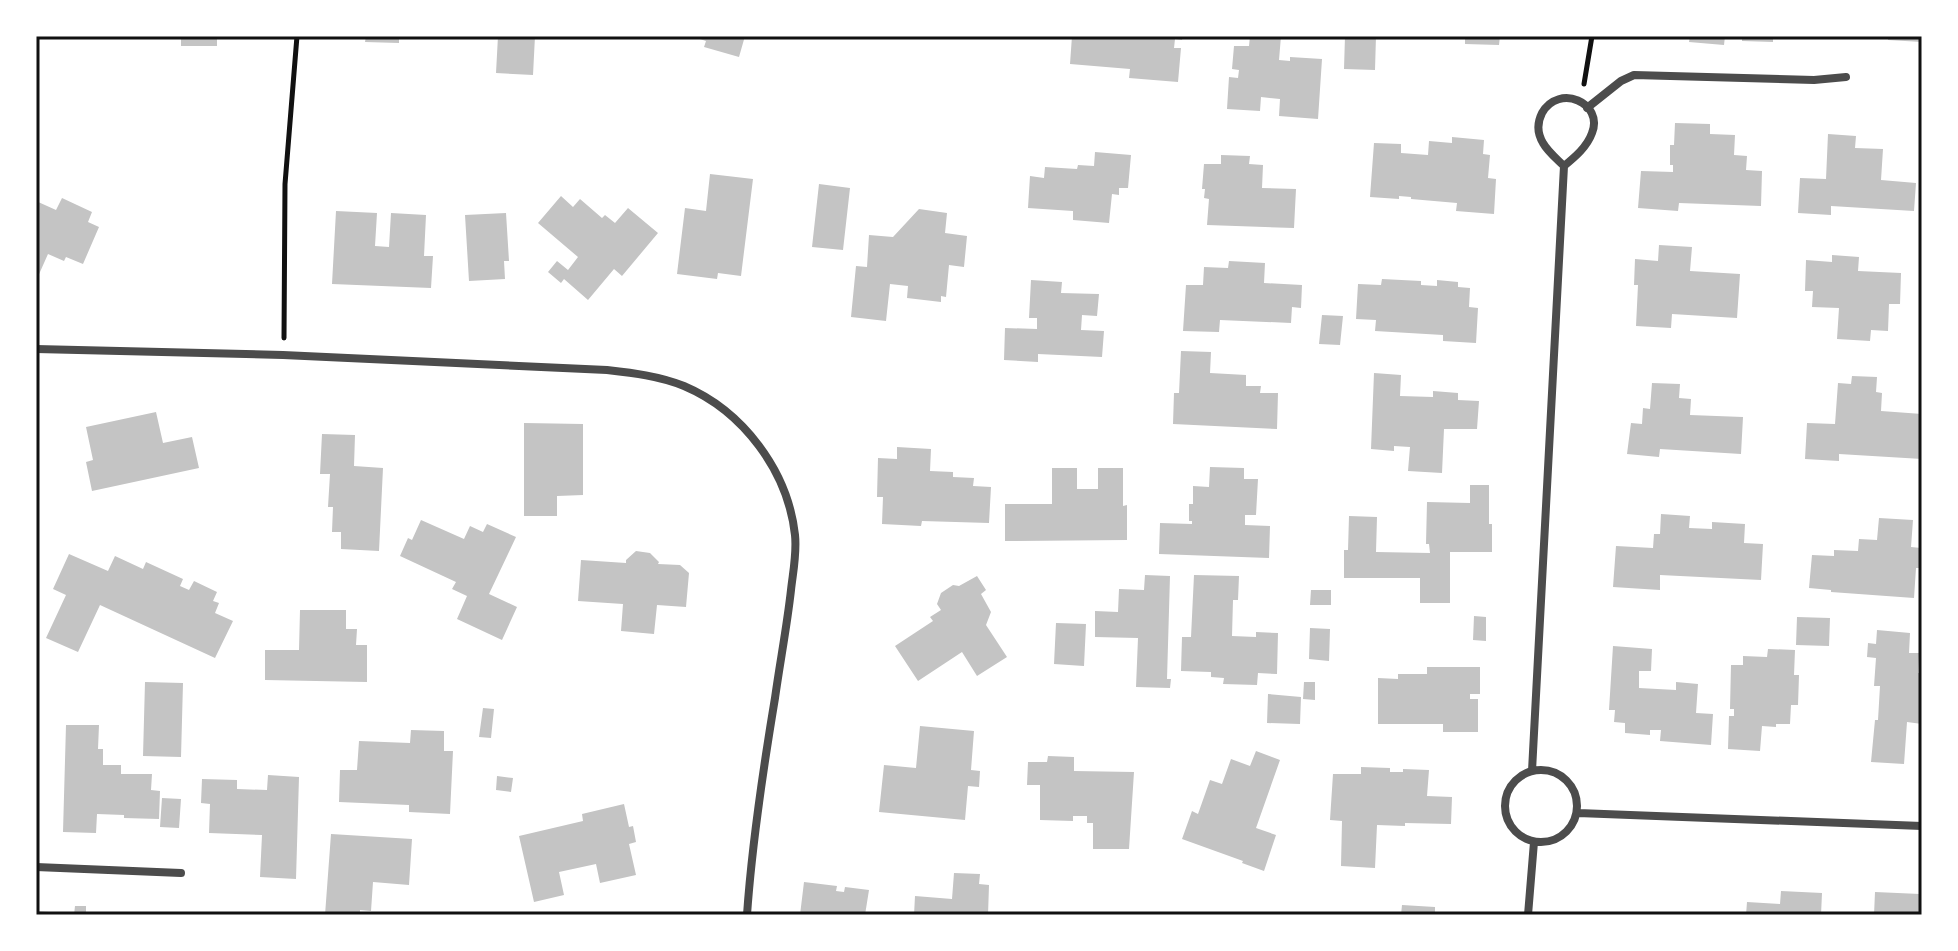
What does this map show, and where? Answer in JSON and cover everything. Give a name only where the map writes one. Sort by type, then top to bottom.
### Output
[{"type":"street","points":[[1587,108],[1621,81],[1634,75],[1814,80],[1846,77]]},
{"type":"street","points":[[1532,771],[1564,166],[1541,141],[1538,127],[1548,105],[1567,97],[1576,99],[1587,108],[1594,123],[1593,132],[1579,153],[1564,166]]},
{"type":"street","points":[[36,349],[283,355],[607,370],[657,377],[705,396],[725,410],[753,438],[771,464],[783,486],[795,537],[789,603],[755,826],[747,915]]},
{"type":"street","points":[[1532,771],[1557,773],[1567,780],[1578,801],[1578,813],[1573,825],[1556,840],[1544,843],[1522,838],[1508,820],[1506,795],[1512,784],[1532,771]]},
{"type":"street","points":[[1578,813],[1922,826]]},
{"type":"street","points":[[1528,915],[1534,842]]},
{"type":"street","points":[[36,867],[181,873]]},
{"type":"path","points":[[283,355],[285,184],[297,36]]},
{"type":"path","points":[[1584,84],[1592,36]]},
{"type":"building","points":[[181,36],[217,36],[217,46],[181,46]]},
{"type":"building","points":[[366,36],[399,36],[399,43],[365,42]]},
{"type":"building","points":[[498,36],[535,36],[533,75],[496,73]]},
{"type":"building","points":[[691,36],[745,36],[739,57],[704,47],[706,41]]},
{"type":"building","points":[[1072,36],[1183,36],[1182,40],[1175,39],[1174,48],[1181,48],[1178,82],[1129,78],[1130,69],[1070,64]]},
{"type":"building","points":[[1250,36],[1281,36],[1279,60],[1290,61],[1290,57],[1322,59],[1318,119],[1279,116],[1280,99],[1261,97],[1260,111],[1227,109],[1229,77],[1238,78],[1239,70],[1232,69],[1234,46],[1249,46]]},
{"type":"building","points":[[1345,36],[1376,36],[1375,70],[1344,69]]},
{"type":"building","points":[[1465,36],[1500,36],[1499,45],[1465,44]]},
{"type":"building","points":[[1690,36],[1725,36],[1724,45],[1689,42]]},
{"type":"building","points":[[1742,36],[1773,36],[1773,42],[1742,41]]},
{"type":"building","points":[[1888,36],[1922,36],[1922,42],[1888,40]]},
{"type":"building","points":[[1675,123],[1710,124],[1710,134],[1735,135],[1734,155],[1747,156],[1746,170],[1762,171],[1761,206],[1679,203],[1678,211],[1638,208],[1641,171],[1673,172],[1670,145],[1674,145]]},
{"type":"building","points":[[1828,134],[1856,136],[1855,148],[1883,149],[1881,180],[1916,183],[1914,211],[1831,206],[1831,215],[1798,213],[1800,178],[1826,179]]},
{"type":"building","points":[[1452,137],[1484,140],[1483,154],[1490,155],[1488,178],[1496,179],[1494,214],[1456,211],[1457,203],[1399,196],[1399,199],[1370,197],[1374,143],[1401,144],[1401,153],[1428,155],[1429,141],[1452,143]]},
{"type":"building","points":[[1095,152],[1131,155],[1128,188],[1119,188],[1119,195],[1112,194],[1109,223],[1073,220],[1073,211],[1028,208],[1030,176],[1044,178],[1045,167],[1077,169],[1078,165],[1094,166]]},
{"type":"building","points":[[1221,155],[1250,156],[1249,164],[1263,165],[1262,188],[1296,189],[1294,228],[1207,225],[1209,199],[1204,198],[1205,189],[1202,189],[1204,164],[1221,164]]},
{"type":"building","points":[[710,174],[753,179],[741,276],[718,273],[717,279],[677,274],[685,208],[706,211]]},
{"type":"building","points":[[819,184],[850,188],[843,250],[812,247]]},
{"type":"building","points":[[561,196],[573,207],[580,199],[602,218],[605,215],[615,223],[628,208],[658,233],[622,276],[614,269],[588,300],[564,279],[561,283],[548,272],[557,261],[568,270],[578,257],[538,223]]},
{"type":"building","points":[[62,198],[92,212],[88,222],[99,227],[83,264],[48,254],[36,281],[36,201],[56,210]]},
{"type":"building","points":[[919,209],[947,213],[945,233],[967,236],[964,267],[949,265],[946,297],[941,296],[941,302],[907,298],[908,286],[890,284],[886,321],[851,317],[856,266],[867,267],[869,235],[893,237]]},
{"type":"building","points":[[336,211],[377,213],[375,246],[389,247],[391,213],[426,215],[424,256],[433,256],[431,288],[332,284]]},
{"type":"building","points":[[506,213],[509,261],[504,261],[505,279],[469,281],[465,215]]},
{"type":"building","points":[[1659,245],[1692,247],[1690,271],[1740,274],[1737,318],[1672,314],[1671,328],[1636,326],[1638,285],[1634,285],[1635,259],[1658,261]]},
{"type":"building","points":[[1832,255],[1859,257],[1858,271],[1901,273],[1900,304],[1889,304],[1888,331],[1871,330],[1870,341],[1837,339],[1839,308],[1812,307],[1813,291],[1805,291],[1806,260],[1832,262]]},
{"type":"building","points":[[1229,261],[1265,263],[1264,283],[1302,285],[1301,308],[1292,307],[1291,323],[1220,320],[1219,332],[1183,331],[1186,285],[1203,285],[1204,267],[1228,268]]},
{"type":"building","points":[[1382,279],[1421,281],[1421,285],[1437,286],[1437,280],[1458,282],[1458,287],[1470,288],[1469,307],[1478,308],[1476,343],[1443,341],[1443,335],[1375,331],[1376,320],[1356,319],[1358,284],[1381,285]]},
{"type":"building","points":[[1031,280],[1062,282],[1061,293],[1099,294],[1097,316],[1082,315],[1081,330],[1104,331],[1102,357],[1038,354],[1038,362],[1004,360],[1005,328],[1037,329],[1037,318],[1029,318]]},
{"type":"building","points":[[1322,315],[1343,316],[1340,345],[1319,344]]},
{"type":"building","points":[[1181,351],[1211,352],[1210,373],[1246,375],[1246,386],[1261,386],[1260,393],[1278,393],[1277,429],[1173,424],[1174,393],[1179,393]]},
{"type":"building","points":[[1374,373],[1401,375],[1400,396],[1433,397],[1433,391],[1458,393],[1458,400],[1479,401],[1477,429],[1444,429],[1442,473],[1408,471],[1410,447],[1394,446],[1394,451],[1371,449]]},
{"type":"building","points":[[1852,376],[1877,377],[1876,392],[1882,393],[1881,411],[1922,414],[1922,459],[1839,454],[1839,461],[1805,459],[1807,423],[1835,424],[1838,383],[1851,384]]},
{"type":"building","points":[[1652,383],[1680,384],[1679,398],[1691,399],[1690,415],[1743,417],[1741,454],[1660,449],[1659,457],[1627,454],[1631,423],[1642,424],[1643,408],[1650,409]]},
{"type":"building","points":[[156,412],[163,443],[192,437],[199,468],[92,491],[86,462],[93,460],[86,427]]},
{"type":"building","points":[[524,423],[583,424],[583,495],[557,496],[557,516],[524,516]]},
{"type":"building","points":[[322,434],[355,435],[354,466],[383,468],[379,551],[341,549],[341,532],[332,532],[333,507],[328,507],[330,474],[320,474]]},
{"type":"building","points":[[897,447],[931,449],[930,471],[953,472],[953,477],[974,478],[973,486],[991,487],[989,523],[922,521],[921,526],[882,524],[883,497],[877,497],[878,458],[897,459]]},
{"type":"building","points":[[1210,467],[1244,468],[1244,479],[1258,479],[1256,515],[1245,515],[1245,525],[1270,526],[1269,558],[1159,554],[1160,523],[1192,524],[1189,521],[1189,504],[1193,504],[1193,486],[1209,487]]},
{"type":"building","points":[[1052,468],[1077,468],[1077,489],[1098,489],[1098,468],[1123,468],[1127,540],[1005,541],[1005,504],[1052,504]]},
{"type":"building","points":[[1470,485],[1489,485],[1492,552],[1450,552],[1450,603],[1420,603],[1420,578],[1344,578],[1349,516],[1377,517],[1376,552],[1430,553],[1429,544],[1426,544],[1427,502],[1470,503]]},
{"type":"building","points":[[1661,514],[1690,516],[1689,528],[1712,529],[1712,522],[1745,524],[1744,543],[1763,544],[1761,580],[1660,575],[1660,590],[1613,587],[1616,546],[1653,548],[1654,534],[1660,534]]},
{"type":"building","points":[[1879,518],[1913,520],[1911,547],[1921,548],[1914,598],[1809,588],[1812,555],[1834,556],[1834,550],[1858,551],[1859,539],[1877,540]]},
{"type":"building","points":[[421,520],[464,539],[470,526],[483,532],[487,524],[516,537],[489,594],[517,607],[502,640],[457,619],[467,596],[452,589],[456,582],[400,556]]},
{"type":"building","points":[[636,551],[650,553],[658,564],[680,565],[689,573],[686,607],[657,605],[654,634],[621,631],[623,604],[578,601],[581,560],[626,563]]},
{"type":"building","points":[[69,554],[108,571],[115,556],[143,569],[146,562],[183,579],[180,586],[189,590],[194,581],[217,592],[213,601],[219,603],[215,613],[233,621],[215,658],[100,605],[78,652],[46,638],[66,595],[53,589]]},
{"type":"building","points":[[1145,575],[1170,576],[1167,679],[1171,679],[1170,688],[1136,687],[1138,638],[1095,637],[1095,611],[1118,612],[1119,589],[1144,590]]},
{"type":"building","points":[[1194,575],[1239,576],[1238,600],[1233,600],[1232,636],[1256,637],[1256,632],[1278,633],[1277,674],[1258,673],[1257,685],[1223,684],[1224,678],[1211,677],[1211,672],[1181,671],[1182,637],[1191,637]]},
{"type":"building","points":[[977,576],[986,590],[981,594],[991,612],[986,625],[1007,657],[977,676],[962,652],[918,681],[895,646],[933,621],[930,617],[941,610],[937,604],[941,593]]},
{"type":"building","points":[[1311,590],[1331,590],[1331,605],[1310,605]]},
{"type":"building","points":[[300,610],[346,610],[346,629],[357,629],[356,645],[367,645],[367,682],[265,680],[265,650],[299,650]]},
{"type":"building","points":[[1474,616],[1486,617],[1486,641],[1473,640]]},
{"type":"building","points":[[1797,617],[1830,618],[1829,646],[1796,645]]},
{"type":"building","points":[[1056,623],[1086,624],[1084,666],[1054,664]]},
{"type":"building","points":[[1310,628],[1330,629],[1329,661],[1309,659]]},
{"type":"building","points":[[1877,630],[1910,633],[1909,653],[1919,653],[1922,724],[1907,722],[1904,764],[1871,762],[1880,686],[1874,686],[1876,658],[1867,657],[1868,643],[1876,644]]},
{"type":"building","points":[[1613,646],[1652,649],[1651,671],[1639,671],[1639,688],[1676,690],[1676,682],[1698,684],[1696,713],[1713,714],[1711,745],[1660,741],[1661,730],[1650,730],[1650,735],[1625,733],[1625,723],[1614,722],[1615,710],[1609,710]]},
{"type":"building","points":[[1768,649],[1795,650],[1794,675],[1799,675],[1798,705],[1791,705],[1790,724],[1762,726],[1760,751],[1728,749],[1729,716],[1734,716],[1734,709],[1730,709],[1731,665],[1743,665],[1743,656],[1767,657]]},
{"type":"building","points":[[1427,667],[1480,667],[1480,694],[1470,694],[1470,699],[1478,699],[1478,732],[1443,732],[1443,724],[1378,724],[1378,678],[1398,679],[1398,674],[1427,674]]},
{"type":"building","points":[[145,682],[183,683],[181,757],[143,756]]},
{"type":"building","points":[[1304,682],[1315,682],[1315,700],[1303,699]]},
{"type":"building","points":[[1268,694],[1301,697],[1300,724],[1267,723]]},
{"type":"building","points":[[483,708],[494,709],[491,738],[479,737]]},
{"type":"building","points":[[66,725],[99,725],[98,749],[103,749],[103,765],[121,765],[121,774],[152,774],[151,790],[160,791],[159,819],[97,814],[96,833],[63,832]]},
{"type":"building","points":[[920,726],[974,731],[971,770],[980,771],[979,787],[968,786],[965,820],[879,812],[884,765],[916,768]]},
{"type":"building","points":[[411,730],[444,731],[444,751],[453,751],[450,814],[409,812],[409,805],[339,802],[340,770],[357,770],[359,741],[410,743]]},
{"type":"building","points":[[1256,751],[1280,760],[1256,828],[1276,835],[1264,871],[1182,839],[1192,811],[1198,814],[1210,780],[1222,784],[1231,759],[1250,766]]},
{"type":"building","points":[[1048,756],[1074,757],[1074,771],[1134,772],[1129,849],[1093,849],[1093,823],[1087,823],[1087,816],[1073,816],[1073,821],[1040,820],[1040,785],[1027,785],[1028,762],[1047,762]]},
{"type":"building","points":[[1361,767],[1390,768],[1390,772],[1429,770],[1427,796],[1452,797],[1451,824],[1377,825],[1375,868],[1341,866],[1342,821],[1330,820],[1333,774],[1361,774]]},
{"type":"building","points":[[268,775],[299,777],[296,879],[260,877],[262,835],[209,833],[210,804],[201,803],[202,779],[237,780],[237,789],[267,790]]},
{"type":"building","points":[[497,776],[513,778],[511,792],[496,790]]},
{"type":"building","points":[[162,798],[181,799],[179,828],[160,827]]},
{"type":"building","points":[[624,804],[636,842],[629,844],[636,875],[600,883],[596,864],[559,872],[564,895],[534,902],[519,836],[583,821],[582,814]]},
{"type":"building","points":[[331,834],[412,839],[409,885],[373,882],[371,911],[360,910],[360,915],[325,915]]},
{"type":"building","points":[[954,873],[980,874],[979,884],[989,885],[988,915],[914,915],[915,896],[952,899]]},
{"type":"building","points":[[804,882],[837,886],[836,891],[844,892],[845,887],[869,890],[865,915],[800,915]]},
{"type":"building","points":[[1781,891],[1822,893],[1821,915],[1746,915],[1747,902],[1780,904]]},
{"type":"building","points":[[1875,892],[1920,894],[1919,912],[1922,915],[1874,915]]},
{"type":"building","points":[[1402,905],[1435,907],[1435,915],[1401,915]]},
{"type":"building","points":[[75,906],[86,906],[86,915],[74,915]]},
{"type":"building","points":[[36,911],[62,913],[62,915],[36,915]]}]
